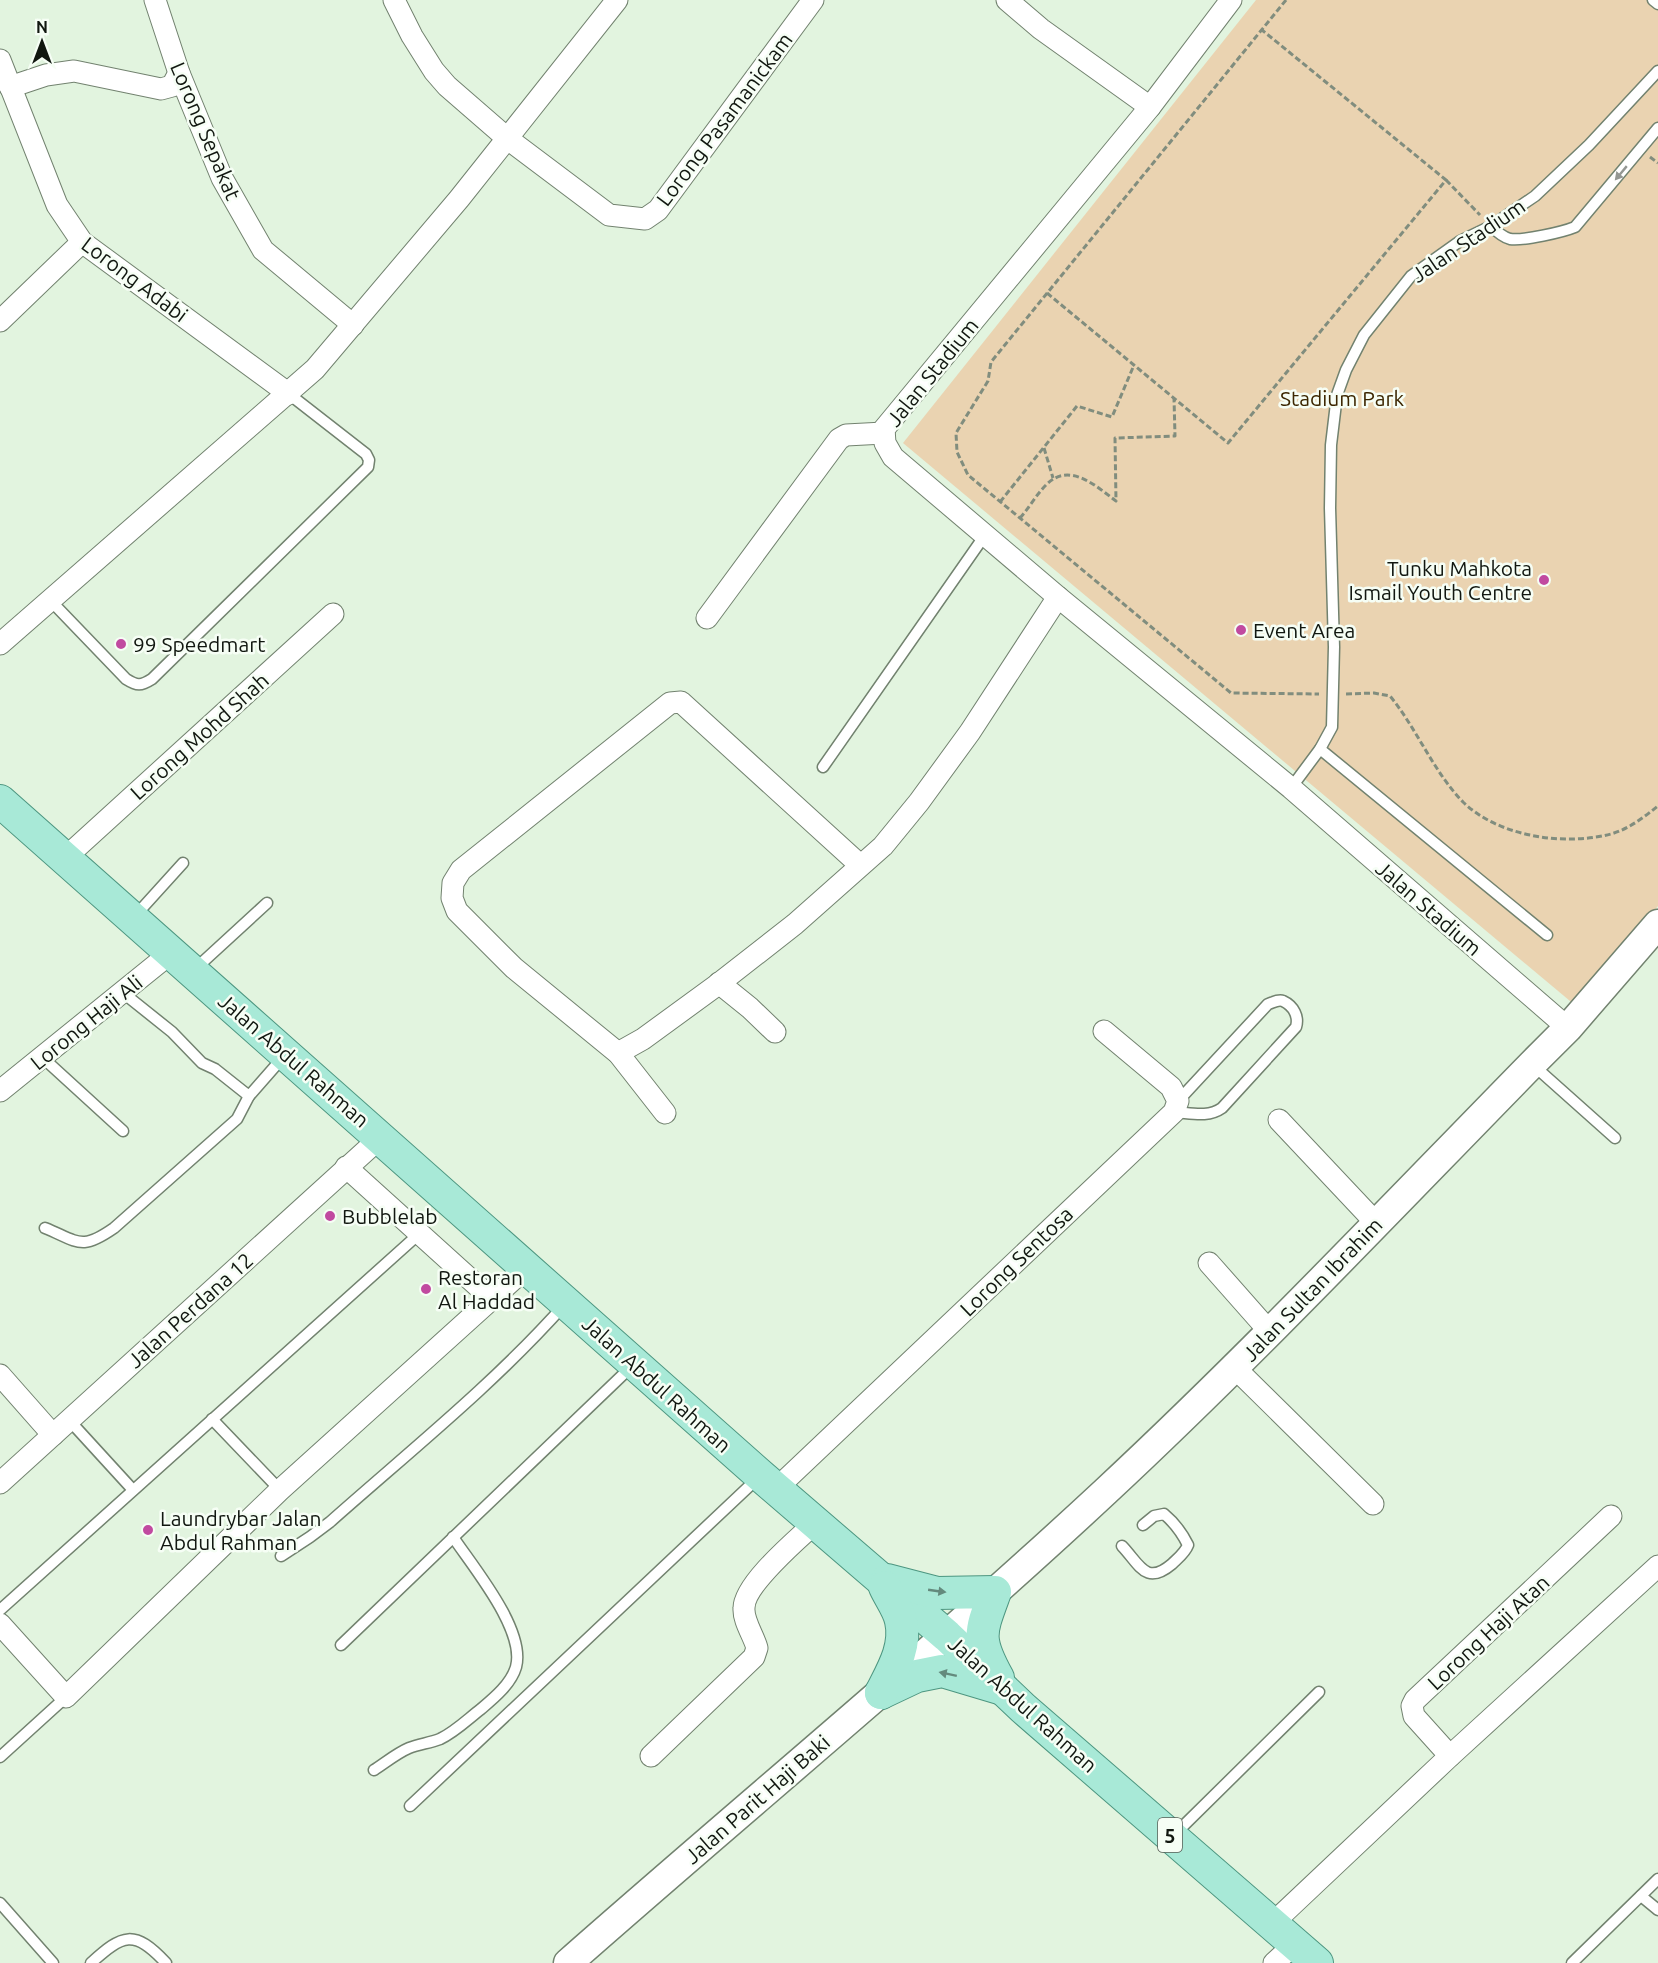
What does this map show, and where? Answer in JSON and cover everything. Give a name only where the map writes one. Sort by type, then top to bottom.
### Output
[{"type":"main road","name":"Jalan Abdul Rahman","points":[[0,801],[768,1483],[947,1636],[1172,1836],[1289,1949]]},
{"type":"main road","points":[[880,1578],[937,1593],[995,1592],[981,1635],[982,1646],[1004,1689]]},
{"type":"main road","points":[[880,1578],[901,1621],[898,1660],[881,1693]]},
{"type":"main road","points":[[881,1693],[917,1676],[942,1671],[1004,1689]]},
{"type":"street","name":"Lorong Sepakat","points":[[155,0],[179,73],[222,178],[262,250],[353,325]]},
{"type":"street","name":"Lorong Pasamanickam","points":[[394,0],[412,36],[434,71],[447,86],[508,139],[609,215],[645,219],[658,210],[813,0]]},
{"type":"street","points":[[0,644],[290,394],[315,369],[508,139],[617,0]]},
{"type":"street","points":[[1006,0],[1041,29],[1149,107]]},
{"type":"street","name":"Jalan Stadium","points":[[1232,0],[1149,107],[884,429],[885,443],[893,458],[1291,788],[1568,1028]]},
{"type":"street","name":"Lorong Adabi","points":[[0,60],[9,98],[57,205],[82,242],[290,394]]},
{"type":"street","points":[[9,98],[46,75],[74,71],[161,89],[172,86],[179,73]]},
{"type":"street","points":[[0,321],[82,242]]},
{"type":"street","points":[[706,618],[839,439],[846,435],[884,433]]},
{"type":"street","points":[[618,1053],[643,1039],[795,924],[883,846],[919,802],[970,732],[1058,597]]},
{"type":"street","name":"Lorong Mohd Shah","points":[[64,858],[333,615]]},
{"type":"street","points":[[665,1113],[618,1053],[514,968],[457,910],[452,898],[453,883],[461,870],[670,703],[681,702],[860,865]]},
{"type":"street","name":"Jalan Sultan Ibrahim","points":[[947,1636],[1107,1490],[1235,1368],[1568,1028],[1658,924]]},
{"type":"street","name":"Lorong Haji Ali","points":[[0,1091],[122,992],[182,962]]},
{"type":"street","points":[[719,983],[775,1032]]},
{"type":"street","points":[[1104,1031],[1171,1088],[1176,1107]]},
{"type":"street","name":"Lorong Sentosa","points":[[768,1483],[1176,1107]]},
{"type":"street","points":[[1279,1120],[1376,1223]]},
{"type":"street","name":"Jalan Perdana 12","points":[[0,1483],[381,1137]]},
{"type":"street","points":[[346,1167],[492,1299]]},
{"type":"street","points":[[1209,1263],[1270,1332]]},
{"type":"street","points":[[0,1624],[66,1697],[280,1490],[527,1268]]},
{"type":"street","points":[[1235,1368],[1373,1504]]},
{"type":"street","points":[[0,1375],[53,1435]]},
{"type":"street","name":"Lorong Haji Atan","points":[[1450,1756],[1414,1716],[1412,1706],[1415,1700],[1611,1516]]},
{"type":"street","points":[[651,1756],[754,1658],[758,1648],[743,1610],[745,1599],[754,1583],[815,1523]]},
{"type":"street","points":[[1289,1949],[1450,1756],[1658,1566]]},
{"type":"street","name":"Jalan Parit Haji Baki","points":[[568,1963],[947,1636]]},
{"type":"lane","points":[[1653,0],[1658,4]]},
{"type":"lane","name":"Jalan Stadium","points":[[1291,788],[1320,749],[1332,727],[1334,695],[1331,445],[1337,395],[1346,370],[1364,335],[1411,276],[1461,241],[1491,226],[1535,196],[1589,145],[1658,71]]},
{"type":"lane","points":[[1491,226],[1499,234],[1511,239],[1561,233],[1575,227],[1658,128]]},
{"type":"lane","points":[[50,600],[126,679],[136,685],[143,685],[152,679],[368,467],[369,460],[366,454],[290,394]]},
{"type":"lane","points":[[823,767],[985,535]]},
{"type":"lane","points":[[1320,749],[1547,935]]},
{"type":"lane","points":[[132,918],[183,863]]},
{"type":"lane","points":[[182,962],[267,903]]},
{"type":"lane","points":[[122,992],[172,1032],[202,1063],[215,1069],[249,1096]]},
{"type":"lane","points":[[1283,1001],[1297,1013],[1296,1027],[1222,1108],[1215,1113],[1206,1114],[1176,1107],[1268,1004],[1283,1001]]},
{"type":"lane","points":[[45,1228],[81,1243],[99,1239],[237,1119],[249,1096],[286,1054]]},
{"type":"lane","points":[[42,1057],[123,1131]]},
{"type":"lane","points":[[1532,1064],[1615,1138]]},
{"type":"lane","points":[[0,1610],[420,1233]]},
{"type":"lane","points":[[281,1556],[330,1522],[487,1384],[532,1340],[566,1302]]},
{"type":"lane","points":[[341,1645],[634,1363]]},
{"type":"lane","points":[[212,1419],[280,1490]]},
{"type":"lane","points":[[69,1420],[133,1490]]},
{"type":"lane","points":[[410,1806],[768,1483]]},
{"type":"lane","points":[[1122,1546],[1145,1572],[1154,1575],[1162,1572],[1186,1551],[1188,1545],[1186,1541],[1175,1523],[1164,1514],[1154,1516],[1143,1525]]},
{"type":"lane","points":[[374,1770],[408,1749],[439,1740],[452,1732],[508,1684],[516,1666],[512,1631],[502,1610],[453,1537]]},
{"type":"lane","points":[[1172,1836],[1319,1692]]},
{"type":"lane","points":[[0,1757],[66,1697]]},
{"type":"lane","points":[[1572,1963],[1658,1879]]},
{"type":"lane","points":[[1641,1896],[1658,1910]]},
{"type":"lane","points":[[0,1903],[53,1963]]},
{"type":"lane","points":[[91,1963],[118,1941],[124,1939],[140,1940],[166,1963]]},
{"type":"path","points":[[1286,0],[991,362],[988,381],[956,433],[957,452],[968,476],[1231,693],[1334,695],[1374,693],[1390,696],[1443,777],[1464,803],[1488,820],[1510,830],[1547,837],[1579,839],[1613,833],[1641,820],[1658,806]]},
{"type":"path","points":[[1262,30],[1446,180],[1491,226]]},
{"type":"path","points":[[1047,293],[1228,443],[1446,180]]},
{"type":"path","points":[[1000,502],[1077,406],[1112,417],[1134,365]]},
{"type":"path","points":[[1020,518],[1053,478],[1072,475],[1085,478],[1116,501],[1115,438],[1175,436],[1174,398]]},
{"type":"path","points":[[1044,448],[1053,478]]},
{"type":"green space","name":"Stadium Park","points":[[1256,0],[1658,0],[1658,906],[1576,1006],[903,443]]},
{"type":"place","name":"Tunku Mahkota Ismail Youth Centre","points":[[1544,580]]},
{"type":"place","name":"Event Area","points":[[1241,630]]},
{"type":"place","name":"99 Speedmart","points":[[121,644]]},
{"type":"place","name":"Bubblelab","points":[[330,1216]]},
{"type":"place","name":"Restoran Al Haddad","points":[[426,1289]]},
{"type":"place","name":"Laundrybar Jalan Abdul Rahman","points":[[148,1530]]}]
